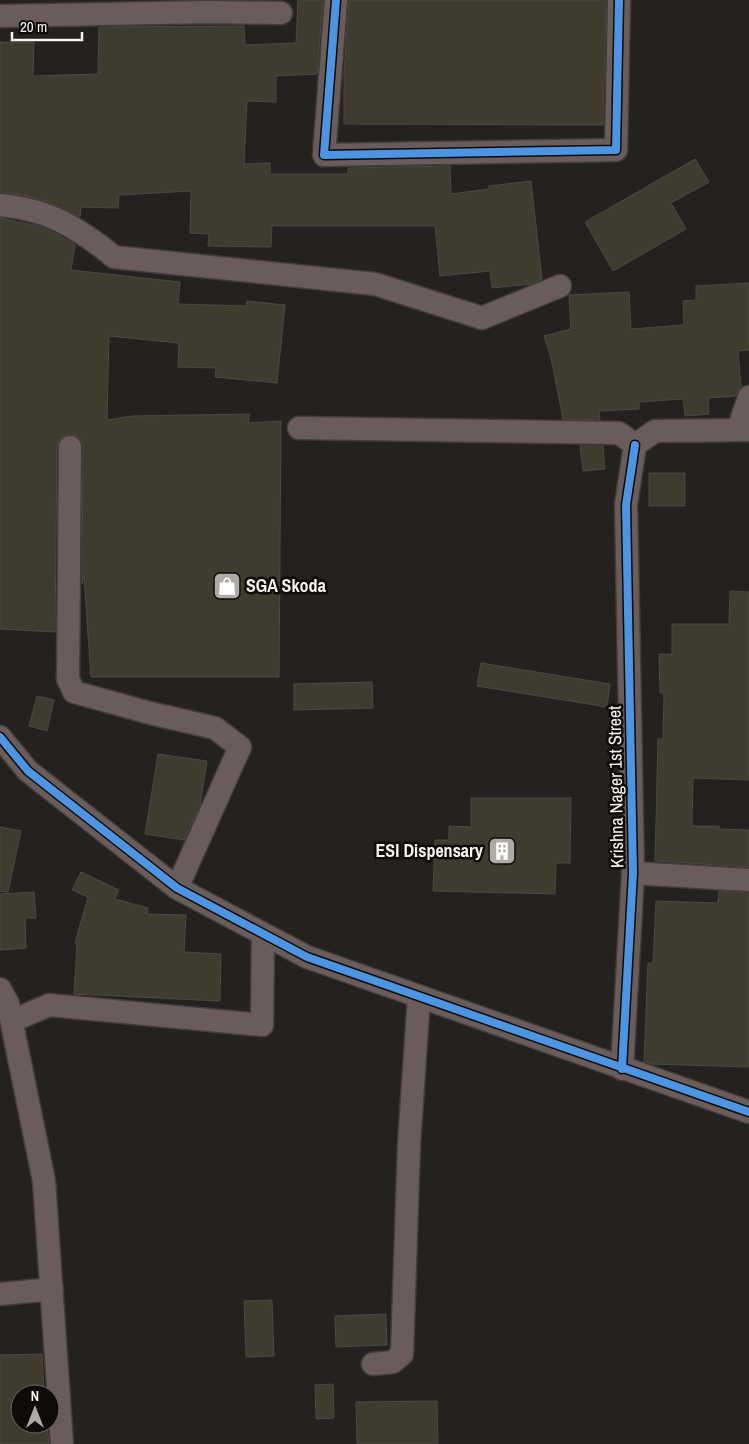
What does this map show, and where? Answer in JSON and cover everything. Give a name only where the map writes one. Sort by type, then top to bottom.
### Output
[{"type":"street","points":[[336,0],[324,155],[616,150],[619,0]]},
{"type":"street","points":[[0,16],[210,6],[281,13]]},
{"type":"street","points":[[0,204],[18,207],[56,219],[104,248],[114,257],[375,284],[482,318],[560,286]]},
{"type":"street","points":[[300,428],[620,433],[635,445],[655,431],[743,430],[749,397]]},
{"type":"street","name":"Krishna Nager 1st Street","points":[[622,1068],[633,873],[626,505],[635,445]]},
{"type":"street","points":[[70,447],[68,678],[74,692],[150,713],[215,728],[240,747],[177,888]]},
{"type":"street","points":[[0,737],[28,772],[177,888],[307,957],[749,1112]]},
{"type":"street","points":[[633,873],[749,880]]},
{"type":"street","points":[[12,1022],[49,1005],[262,1025],[263,934]]},
{"type":"street","points":[[0,989],[8,1004],[44,1181],[62,1444]]},
{"type":"street","points":[[373,1364],[393,1362],[402,1354],[409,1144],[418,997]]},
{"type":"street","points":[[0,1294],[52,1289]]},
{"type":"building","points":[[298,0],[323,0],[317,74],[276,76],[276,102],[247,101],[244,164],[270,163],[270,174],[348,174],[348,168],[450,166],[451,194],[489,189],[489,186],[531,181],[542,279],[531,284],[492,288],[490,271],[440,276],[435,226],[272,226],[271,247],[208,246],[209,234],[190,233],[191,191],[119,195],[118,208],[81,207],[80,217],[46,201],[0,192],[0,42],[34,42],[33,76],[98,74],[99,27],[244,26],[245,45],[296,43]]},
{"type":"building","points":[[349,0],[606,0],[603,125],[344,124],[344,73]]},
{"type":"building","points":[[695,159],[709,182],[671,203],[686,229],[613,271],[585,222]]},
{"type":"building","points":[[0,218],[38,226],[57,234],[75,245],[71,270],[180,282],[178,304],[246,306],[247,301],[285,305],[277,383],[215,377],[216,368],[178,367],[179,343],[109,336],[107,420],[132,416],[250,414],[248,423],[281,421],[279,677],[91,677],[84,576],[82,584],[83,447],[81,440],[71,434],[63,436],[58,441],[57,447],[55,632],[0,629]]},
{"type":"building","points":[[749,283],[749,350],[738,351],[741,387],[735,396],[708,398],[709,414],[685,416],[683,399],[639,402],[639,409],[599,411],[600,420],[563,419],[551,358],[544,336],[571,329],[569,295],[629,292],[631,329],[684,325],[683,301],[696,300],[696,286]]},
{"type":"building","points":[[580,446],[603,446],[605,469],[583,471]]},
{"type":"building","points":[[649,473],[685,473],[685,506],[649,506]]},
{"type":"building","points":[[730,591],[749,592],[749,780],[693,778],[692,826],[719,826],[719,829],[749,830],[749,867],[655,861],[658,739],[663,739],[664,693],[660,693],[659,654],[672,654],[672,624],[729,624]]},
{"type":"building","points":[[481,663],[610,684],[607,707],[477,686]]},
{"type":"building","points":[[372,682],[373,708],[294,710],[294,684]]},
{"type":"building","points":[[37,696],[54,700],[47,731],[29,726]]},
{"type":"building","points":[[158,754],[207,761],[200,805],[184,840],[145,834]]},
{"type":"building","name":"ESI Dispensary","points":[[471,798],[571,798],[570,863],[556,863],[555,894],[433,891],[435,840],[449,840],[449,826],[471,827]]},
{"type":"building","points":[[0,827],[21,831],[8,892],[0,891]]},
{"type":"building","points":[[81,872],[119,890],[115,899],[148,908],[147,914],[186,915],[184,952],[221,954],[220,1001],[74,994],[77,943],[75,943],[88,897],[72,890]]},
{"type":"building","points":[[719,891],[749,893],[749,1067],[651,1064],[644,1061],[648,963],[653,963],[656,901],[718,903]]},
{"type":"building","points":[[34,892],[36,918],[25,918],[26,948],[0,950],[0,894]]},
{"type":"building","points":[[272,1300],[274,1356],[246,1357],[244,1301]]},
{"type":"building","points":[[386,1314],[387,1345],[336,1347],[335,1316]]},
{"type":"building","points":[[42,1354],[44,1384],[10,1384],[10,1434],[48,1434],[49,1444],[0,1444],[0,1355]]},
{"type":"building","points":[[333,1384],[334,1418],[316,1419],[315,1385]]},
{"type":"building","points":[[437,1401],[438,1444],[357,1444],[356,1402]]},
{"type":"cycle path","points":[[336,0],[324,155],[616,150],[619,0]]},
{"type":"cycle path","points":[[622,1069],[633,873],[626,505],[635,445]]},
{"type":"cycle path","points":[[0,737],[28,771],[177,888],[307,957],[749,1112]]},
{"type":"place","name":"SGA Skoda","points":[[227,586]]},
{"type":"place","name":"ESI Dispensary","points":[[502,851]]}]
